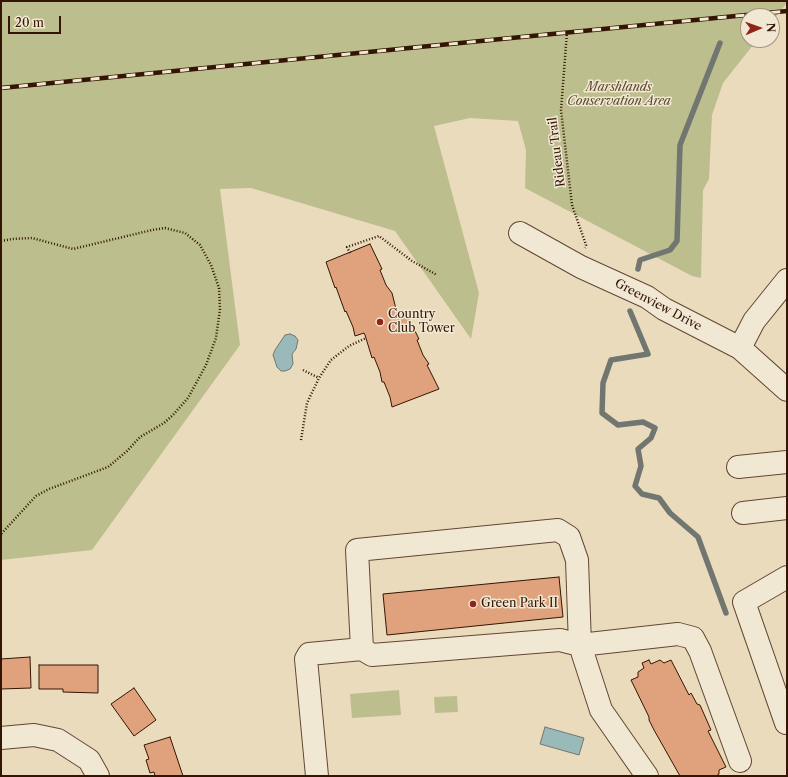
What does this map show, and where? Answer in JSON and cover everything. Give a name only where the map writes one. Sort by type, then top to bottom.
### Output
[{"type":"street","name":"Greenview Drive","points":[[520,233],[581,267],[655,303],[740,348],[787,390]]},
{"type":"street","points":[[740,348],[754,321],[787,280]]},
{"type":"street","points":[[738,467],[787,462]]},
{"type":"street","points":[[743,513],[787,508]]},
{"type":"street","points":[[362,649],[357,550],[558,530],[569,536],[577,560],[580,645],[601,710],[647,776]]},
{"type":"street","points":[[786,723],[744,602],[787,577]]},
{"type":"street","points":[[317,776],[306,659],[309,654],[362,649],[372,655],[560,640],[580,645],[678,634],[693,638],[700,652],[740,761]]},
{"type":"street","points":[[1,738],[34,735],[58,740],[89,760],[98,776]]},
{"type":"path","name":"Rideau Trail","points":[[567,32],[561,110],[572,205],[586,245],[581,267]]},
{"type":"path","points":[[1,241],[32,238],[73,249],[152,230],[169,229],[185,232],[200,245],[211,265],[219,288],[220,309],[216,338],[206,365],[188,398],[173,415],[164,423],[140,437],[127,451],[108,467],[50,489],[36,496],[1,534]]},
{"type":"path","points":[[350,253],[347,247],[379,236],[412,261],[437,274]]},
{"type":"path","points":[[302,440],[307,403],[319,378],[331,360],[348,346],[366,338]]},
{"type":"path","points":[[303,370],[319,378]]},
{"type":"green space","name":"Marshlands Conservation Area","points":[[1,1],[787,1],[780,11],[780,8],[740,8],[740,48],[751,48],[723,83],[712,115],[709,179],[703,190],[701,278],[692,276],[525,188],[526,150],[518,121],[470,118],[434,126],[479,293],[471,339],[395,231],[251,188],[220,189],[240,345],[92,550],[1,560]]},
{"type":"green space","points":[[399,690],[401,715],[352,718],[350,694]]},
{"type":"green space","points":[[457,696],[458,712],[435,713],[434,697]]},
{"type":"water","points":[[290,334],[295,336],[298,340],[296,349],[292,354],[293,364],[290,369],[281,371],[277,367],[273,355],[285,335]]},
{"type":"water","points":[[545,727],[584,738],[579,755],[540,744]]},
{"type":"building","name":"Country Club Tower","points":[[370,244],[382,269],[380,270],[386,285],[392,293],[396,309],[401,317],[407,315],[419,339],[417,340],[423,355],[429,364],[427,365],[439,389],[392,407],[390,397],[384,382],[382,382],[374,357],[372,358],[365,335],[364,333],[355,336],[353,327],[346,311],[345,312],[336,287],[335,288],[326,262]]},
{"type":"building","name":"Green Park II","points":[[559,577],[563,617],[387,635],[383,594]]},
{"type":"building","points":[[30,657],[31,688],[1,689],[1,659]]},
{"type":"building","points":[[649,660],[651,664],[660,660],[664,663],[671,660],[689,695],[691,693],[697,704],[700,705],[711,730],[708,731],[726,767],[719,770],[719,774],[716,776],[680,776],[654,730],[631,680],[638,677],[638,672],[644,668],[642,663]]},
{"type":"building","points":[[39,665],[98,665],[98,693],[63,692],[63,689],[39,689]]},
{"type":"building","points":[[134,688],[156,720],[134,736],[111,704]]},
{"type":"building","points":[[170,737],[183,776],[155,776],[154,772],[150,773],[146,760],[149,759],[144,745]]},
{"type":"waterway","points":[[638,269],[640,260],[670,250],[677,241],[680,145],[720,43]]},
{"type":"waterway","points":[[630,311],[648,354],[611,360],[603,383],[602,413],[618,425],[643,422],[655,428],[651,438],[638,449],[641,466],[635,486],[642,494],[659,498],[670,513],[698,537],[726,613]]},
{"type":"railway","points":[[1,88],[787,11]]},
{"type":"place","name":"Country Club Tower","points":[[380,322]]},
{"type":"place","name":"Green Park II","points":[[473,604]]}]
